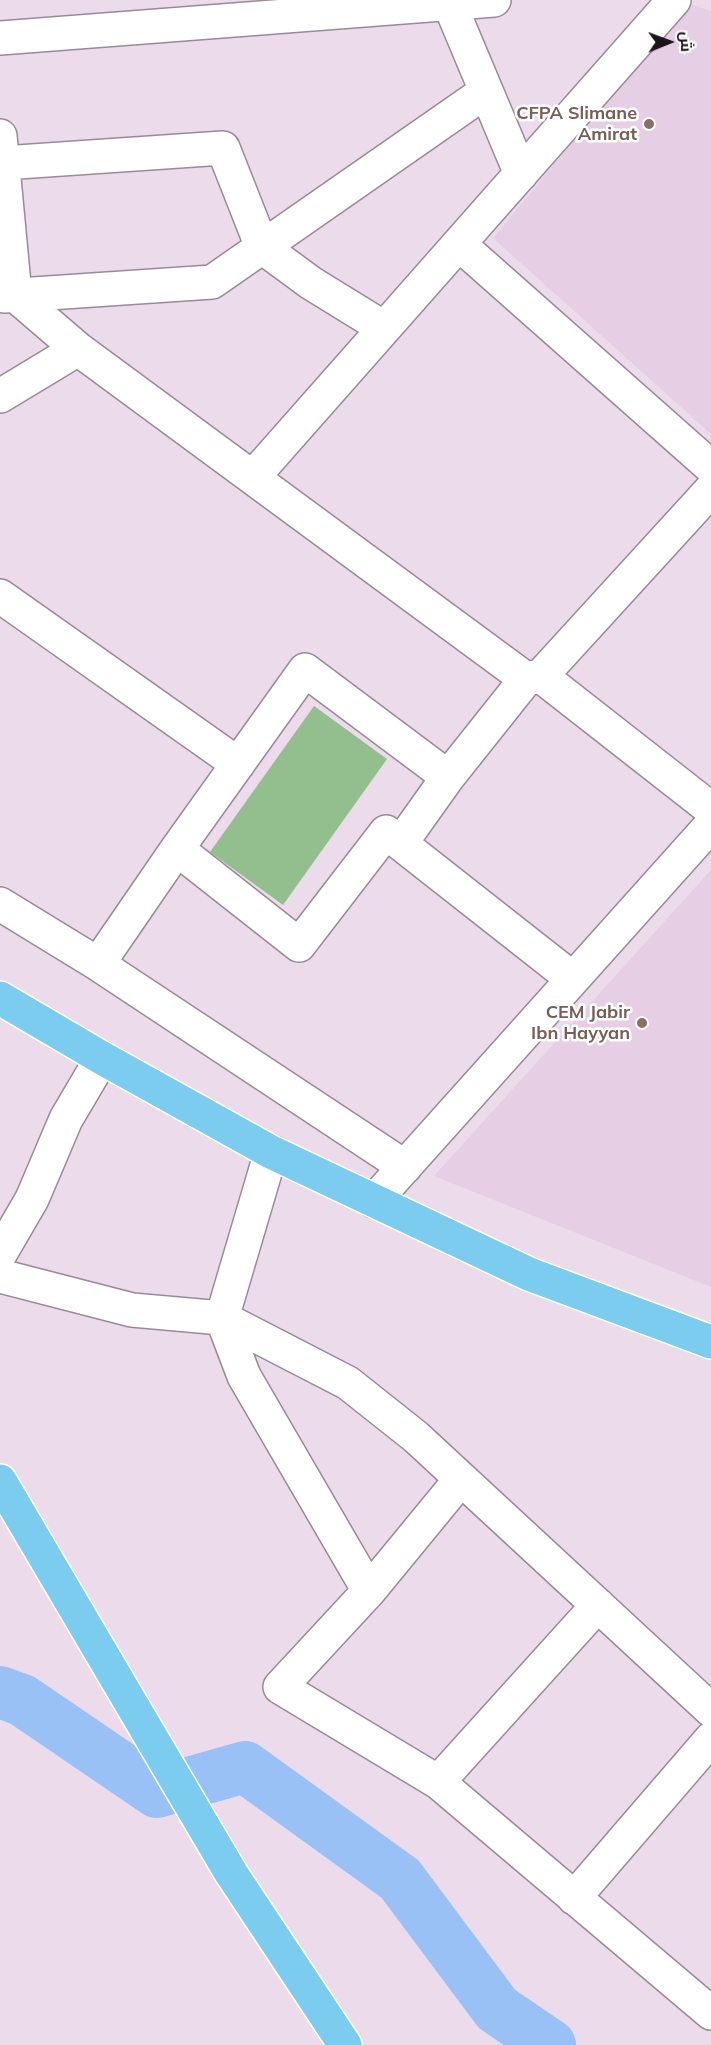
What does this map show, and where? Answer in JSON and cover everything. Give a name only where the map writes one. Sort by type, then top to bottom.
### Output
[{"type":"main road","points":[[0,998],[271,1152],[529,1274],[711,1342]]},
{"type":"main road","points":[[0,1481],[231,1873],[345,2045]]},
{"type":"street","points":[[0,38],[494,0]]},
{"type":"street","points":[[253,477],[674,0]]},
{"type":"street","points":[[449,2],[520,174]]},
{"type":"street","points":[[8,296],[212,282],[485,92]]},
{"type":"street","points":[[8,296],[1,150],[223,148],[262,247],[311,283],[384,328]]},
{"type":"street","points":[[459,244],[711,467]]},
{"type":"street","points":[[8,296],[253,477],[534,677],[711,809]]},
{"type":"street","points":[[0,396],[78,349]]},
{"type":"street","points":[[401,843],[448,777],[534,677],[711,490]]},
{"type":"street","points":[[0,596],[238,764]]},
{"type":"street","points":[[98,964],[305,670],[448,777]]},
{"type":"street","points":[[374,1201],[711,825]]},
{"type":"street","points":[[177,849],[299,945],[386,832],[573,979]]},
{"type":"street","points":[[0,904],[98,964],[405,1167]]},
{"type":"street","points":[[0,1254],[32,1198],[66,1119],[102,1058]]},
{"type":"street","points":[[271,1152],[222,1318],[244,1376],[369,1591]]},
{"type":"street","points":[[0,1276],[132,1310],[222,1318],[348,1383],[416,1437],[711,1710]]},
{"type":"street","points":[[461,1479],[369,1591],[280,1687],[438,1782],[711,2012]]},
{"type":"street","points":[[438,1782],[598,1605]]},
{"type":"street","points":[[574,1898],[711,1738]]},
{"type":"shaded area","name":"CFPA Slimane Amirat","points":[[688,3],[711,11],[711,434],[493,238]]},
{"type":"shaded area","name":"CEM Jabir Ibn Hayyan","points":[[711,870],[711,1287],[434,1176]]},
{"type":"green space","points":[[314,706],[387,759],[283,905],[210,852]]},
{"type":"waterway","points":[[0,1692],[22,1700],[157,1792],[245,1767],[400,1879],[497,2009],[550,2045]]},
{"type":"place","name":"CFPA Slimane Amirat","points":[[649,124]]},
{"type":"place","name":"CEM Jabir Ibn Hayyan","points":[[642,1023]]}]
